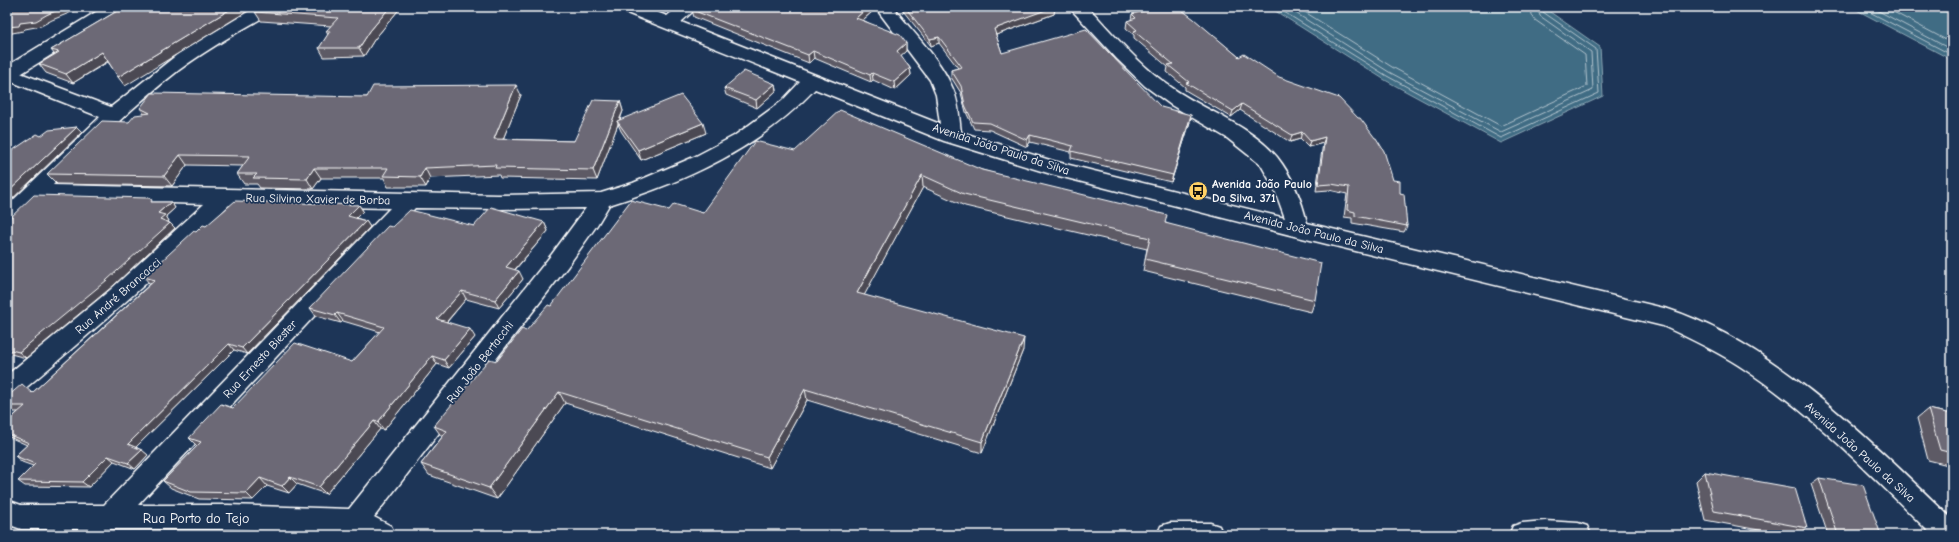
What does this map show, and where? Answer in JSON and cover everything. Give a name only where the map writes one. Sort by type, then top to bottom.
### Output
[{"type":"street","points":[[7,69],[94,7]]},
{"type":"street","points":[[7,69],[116,7]]},
{"type":"street","points":[[7,219],[113,115],[184,58],[269,7]]},
{"type":"street","name":"Avenida João Paulo da Silva","points":[[628,7],[950,136],[1051,167],[1298,229],[1628,307],[1668,318],[1688,326],[1755,366],[1806,402],[1868,456],[1950,535]]},
{"type":"street","points":[[668,24],[689,7]]},
{"type":"street","points":[[884,7],[930,67],[944,90],[950,117],[950,136]]},
{"type":"street","points":[[1078,7],[1122,56],[1153,83],[1176,100],[1214,120],[1249,144],[1271,164],[1293,206],[1298,229]]},
{"type":"street","points":[[7,69],[113,115]]},
{"type":"street","name":"Rua Silvino Xavier de Borba","points":[[34,192],[498,202],[601,200],[640,188],[688,168],[741,141],[789,105],[813,80]]},
{"type":"street","name":"Rua André Brancacci","points":[[7,389],[119,297],[182,239],[224,197]]},
{"type":"street","name":"Rua Ernesto Biester","points":[[109,518],[410,200]]},
{"type":"street","name":"Rua João Bertacchi","points":[[355,521],[560,260],[590,220],[601,200]]},
{"type":"street","name":"Rua Porto do Tejo","points":[[7,512],[21,517],[228,517],[355,521],[371,527],[382,535]]},
{"type":"street","points":[[1170,535],[1210,535]]},
{"type":"street","points":[[1522,535],[1578,535]]},
{"type":"water","points":[[1269,7],[1543,7],[1600,47],[1603,96],[1501,143],[1385,80]]},
{"type":"water","points":[[1851,7],[1952,7],[1952,60]]},
{"type":"building","points":[[7,7],[65,7],[36,21],[20,23],[19,26],[7,27]]},
{"type":"building","points":[[124,7],[234,7],[118,77],[102,52],[66,74],[39,64],[59,52],[51,50]]},
{"type":"building","points":[[264,7],[390,7],[370,31],[359,48],[319,48],[330,31],[326,31],[338,18],[255,12]]},
{"type":"building","points":[[696,7],[868,7],[856,18],[900,35],[906,43],[897,51],[910,68],[894,82],[872,73],[870,75],[813,51],[808,55],[692,10]]},
{"type":"building","points":[[905,7],[1054,7],[994,29],[1002,53],[1086,29],[1161,107],[1191,115],[1173,175],[1071,151],[1073,146],[1030,135],[1027,140],[990,123],[973,122],[965,105],[961,86],[951,70],[962,67],[939,37],[930,39]]},
{"type":"building","points":[[1140,7],[1178,7],[1239,57],[1244,54],[1279,77],[1339,98],[1358,118],[1360,118],[1376,138],[1384,151],[1393,180],[1400,181],[1400,193],[1404,194],[1407,226],[1355,216],[1355,212],[1347,210],[1349,187],[1331,184],[1318,185],[1325,137],[1310,141],[1302,132],[1292,135],[1242,104],[1233,111],[1186,83],[1189,82],[1168,65],[1173,64],[1134,31],[1137,30],[1127,21],[1136,18],[1132,14],[1144,11]]},
{"type":"building","points":[[744,71],[775,84],[756,100],[724,88]]},
{"type":"building","points":[[516,85],[494,139],[574,141],[593,100],[620,101],[593,170],[495,168],[496,165],[425,168],[420,177],[383,176],[388,168],[314,168],[307,179],[253,178],[257,174],[237,174],[250,156],[180,155],[164,176],[47,174],[102,121],[129,122],[135,115],[150,113],[140,108],[152,93],[367,97],[373,86]]},
{"type":"building","points":[[681,95],[703,123],[638,150],[617,121]]},
{"type":"building","points":[[840,110],[982,170],[1167,215],[1165,223],[1321,263],[1315,300],[1145,259],[1150,238],[964,194],[922,175],[857,293],[1024,338],[982,442],[805,389],[767,457],[559,392],[489,488],[421,464],[447,431],[434,426],[489,359],[497,361],[522,329],[526,331],[548,305],[551,306],[631,200],[669,210],[674,204],[703,213],[755,141],[795,151]]},
{"type":"building","points":[[77,127],[7,193],[7,164],[12,161],[7,159],[7,154],[37,134],[41,136],[49,130]]},
{"type":"building","points":[[34,195],[149,198],[152,200],[151,202],[171,202],[158,213],[165,215],[160,219],[170,223],[107,280],[19,352],[7,349],[7,220]]},
{"type":"building","points":[[235,201],[359,205],[348,216],[366,221],[242,348],[229,344],[128,444],[142,450],[128,463],[108,456],[82,482],[18,481],[35,464],[15,456],[29,443],[7,434],[7,422],[25,406],[7,406],[7,397],[22,384],[32,393],[155,280],[144,277],[194,231],[196,232],[203,225],[206,226]]},
{"type":"building","points":[[491,207],[544,222],[506,267],[519,271],[495,300],[462,291],[437,319],[470,329],[444,360],[432,356],[378,422],[374,421],[319,487],[290,477],[282,486],[260,478],[246,493],[191,492],[163,481],[201,442],[189,438],[221,404],[233,408],[295,343],[352,362],[384,327],[337,313],[335,315],[310,308],[388,226],[392,227],[410,210],[474,226]]},
{"type":"building","points":[[1928,409],[1952,414],[1952,453],[1940,450]]},
{"type":"building","points":[[1705,472],[1795,488],[1807,528],[1714,511]]},
{"type":"building","points":[[1819,478],[1863,485],[1881,535],[1838,535]]},
{"type":"place","name":"Avenida João Paulo Da Silva, 371","points":[[1198,191]]}]
